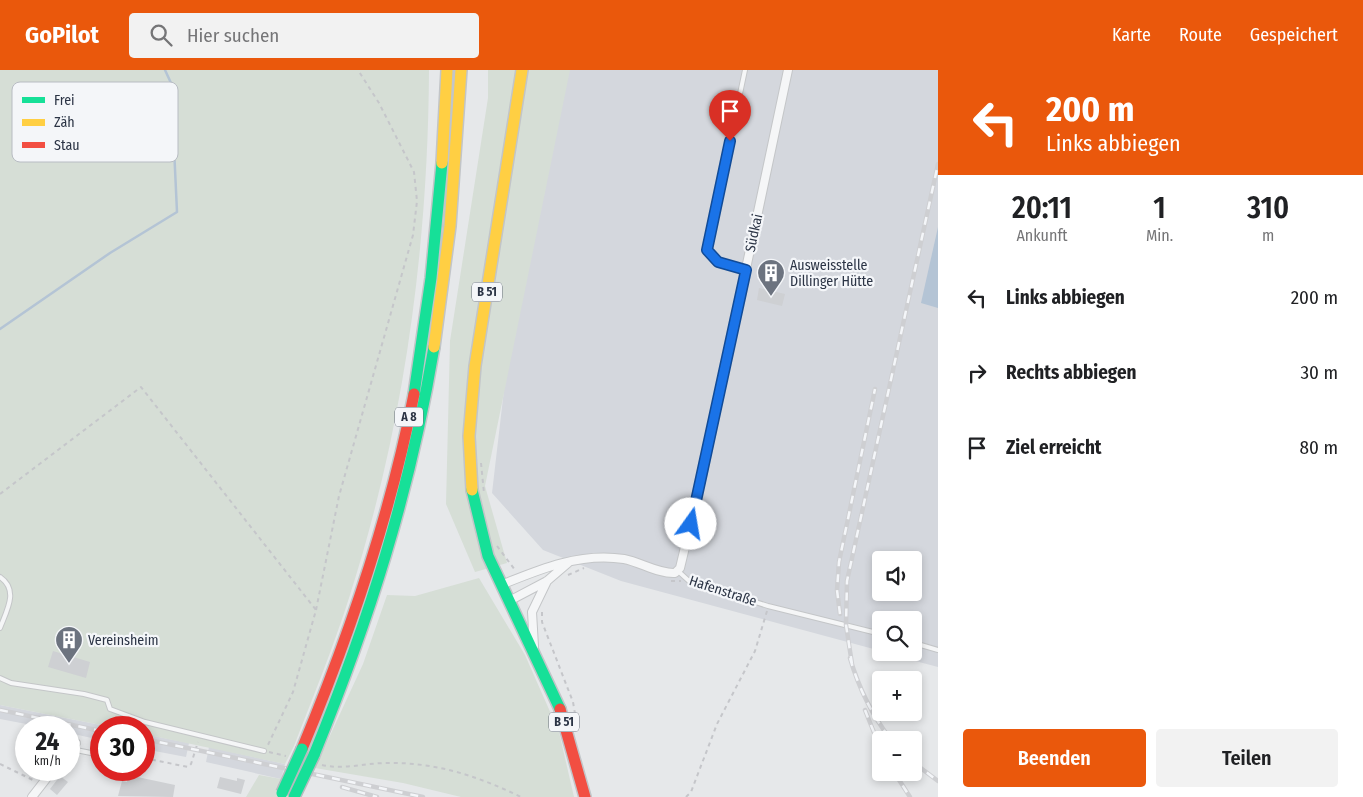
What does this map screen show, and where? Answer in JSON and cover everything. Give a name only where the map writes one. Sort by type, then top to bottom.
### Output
[{"type":"main road","name":"A 8","points":[[281,795],[327,690],[364,587],[395,481],[408,422],[428,293],[447,70]]},
{"type":"main road","name":"A 8","points":[[294,797],[317,759],[376,591],[405,493],[433,357],[448,249],[461,70]]},
{"type":"main road","name":"B 51","points":[[522,70],[475,366],[469,436],[470,483],[488,556],[560,708],[585,797]]},
{"type":"street","name":"Südkai","points":[[678,571],[687,542],[788,70]]},
{"type":"street","name":"Hafenstraße","points":[[501,585],[557,564],[568,563],[582,558],[606,556],[639,562],[665,572],[678,571]]},
{"type":"street","name":"Hafenstraße","points":[[509,601],[547,580],[568,563]]},
{"type":"street","name":"Hafenstraße","points":[[534,651],[532,612],[547,580]]},
{"type":"street","points":[[32,797],[44,781]]},
{"type":"lane","points":[[745,70],[707,250],[718,262],[746,270]]},
{"type":"lane","name":"Hafenstraße","points":[[678,571],[686,579],[768,606],[872,632]]},
{"type":"lane","points":[[0,577],[10,588],[11,595],[0,628]]},
{"type":"lane","points":[[922,645],[938,650]]},
{"type":"lane","points":[[0,678],[11,683],[84,694],[107,700],[110,709],[145,722],[264,751]]},
{"type":"path","points":[[292,758],[264,751],[293,692],[316,610],[339,496],[413,235],[416,201],[414,172],[379,103],[358,70]]},
{"type":"path","points":[[0,494],[141,387],[316,610]]},
{"type":"path","points":[[480,458],[485,497]]},
{"type":"path","points":[[496,544],[518,578]]},
{"type":"path","points":[[562,579],[586,567]]},
{"type":"path","points":[[668,580],[675,583],[686,579]]},
{"type":"path","points":[[686,797],[691,792],[718,724],[755,651],[768,606]]},
{"type":"path","points":[[542,609],[542,622],[573,702],[578,731]]},
{"type":"path","points":[[155,760],[188,767],[191,764],[200,735]]},
{"type":"path","points":[[317,759],[338,768],[385,763],[416,763],[450,769],[521,797]]},
{"type":"path","points":[[0,764],[42,784]]},
{"type":"shaded area","points":[[0,70],[429,70],[428,137],[418,271],[398,403],[385,469],[349,598],[316,691],[285,764],[155,736],[155,716],[90,716],[90,723],[80,721],[80,716],[56,716],[0,705]]},
{"type":"shaded area","points":[[488,70],[570,70],[485,486],[507,563],[475,572],[446,504],[450,341],[488,98]]},
{"type":"shaded area","points":[[565,70],[938,70],[938,667],[915,661],[922,661],[922,611],[872,611],[872,649],[621,581],[543,550],[492,493],[515,295]]},
{"type":"shaded area","points":[[479,578],[525,655],[559,732],[574,797],[461,797],[403,783],[315,768],[363,664],[387,595],[415,596]]},
{"type":"shaded area","points":[[0,705],[56,716],[15,716],[15,722],[0,719]]},
{"type":"shaded area","points":[[80,721],[90,723],[90,738],[80,735]]},
{"type":"shaded area","points":[[155,736],[189,743],[186,757],[155,751]]},
{"type":"shaded area","points":[[209,747],[285,764],[281,779],[206,762]]},
{"type":"shaded area","points":[[259,775],[281,779],[291,797],[246,797]]},
{"type":"water","points":[[938,227],[938,308],[921,303]]},
{"type":"building","name":"Ausweisstelle Dillinger Hütte","points":[[759,288],[785,294],[782,306],[757,300]]},
{"type":"building","name":"Vereinsheim","points":[[53,651],[90,662],[86,678],[48,667]]},
{"type":"building","points":[[220,777],[237,781],[237,778],[245,780],[241,794],[217,788]]},
{"type":"building","points":[[56,781],[68,782],[57,795],[50,789]]},
{"type":"building","points":[[122,781],[155,781],[175,785],[173,797],[118,796]]},
{"type":"waterway","points":[[165,70],[171,82]]},
{"type":"waterway","points":[[0,329],[110,253],[177,212],[175,162]]},
{"type":"railway","points":[[852,664],[846,625],[847,581],[938,164]]},
{"type":"railway","points":[[840,614],[837,590],[839,562],[875,389]]},
{"type":"railway","points":[[850,658],[867,701],[885,731]]},
{"type":"railway","points":[[0,710],[90,729]]},
{"type":"railway","points":[[865,710],[873,731]]},
{"type":"railway","points":[[155,741],[423,797]]},
{"type":"railway","points":[[922,769],[938,781]]},
{"type":"railway","points":[[900,781],[910,797]]},
{"type":"railway","points":[[342,787],[377,797]]},
{"type":"traffic: fast","points":[[414,394],[431,278],[442,163]]},
{"type":"traffic: fast","points":[[314,755],[353,655],[386,555],[413,453],[434,347]]},
{"type":"traffic: fast","points":[[472,490],[488,556],[560,709]]},
{"type":"traffic: fast","points":[[282,793],[302,749]]},
{"type":"traffic: fast","points":[[294,797],[314,755]]},
{"type":"traffic: slow","points":[[442,163],[447,70]]},
{"type":"traffic: slow","points":[[434,347],[450,226],[461,70]]},
{"type":"traffic: slow","points":[[472,490],[469,436],[475,366],[522,70]]},
{"type":"traffic: jam","points":[[302,749],[352,619],[381,530],[414,394]]},
{"type":"traffic: jam","points":[[560,709],[585,797]]},
{"type":"place","name":"Ausweisstelle Dillinger Hütte","points":[[771,297]]},
{"type":"place","name":"Vereinsheim","points":[[69,664]]},
{"type":"route","points":[[691,524],[746,270],[714,260],[707,250],[730,141]]}]
